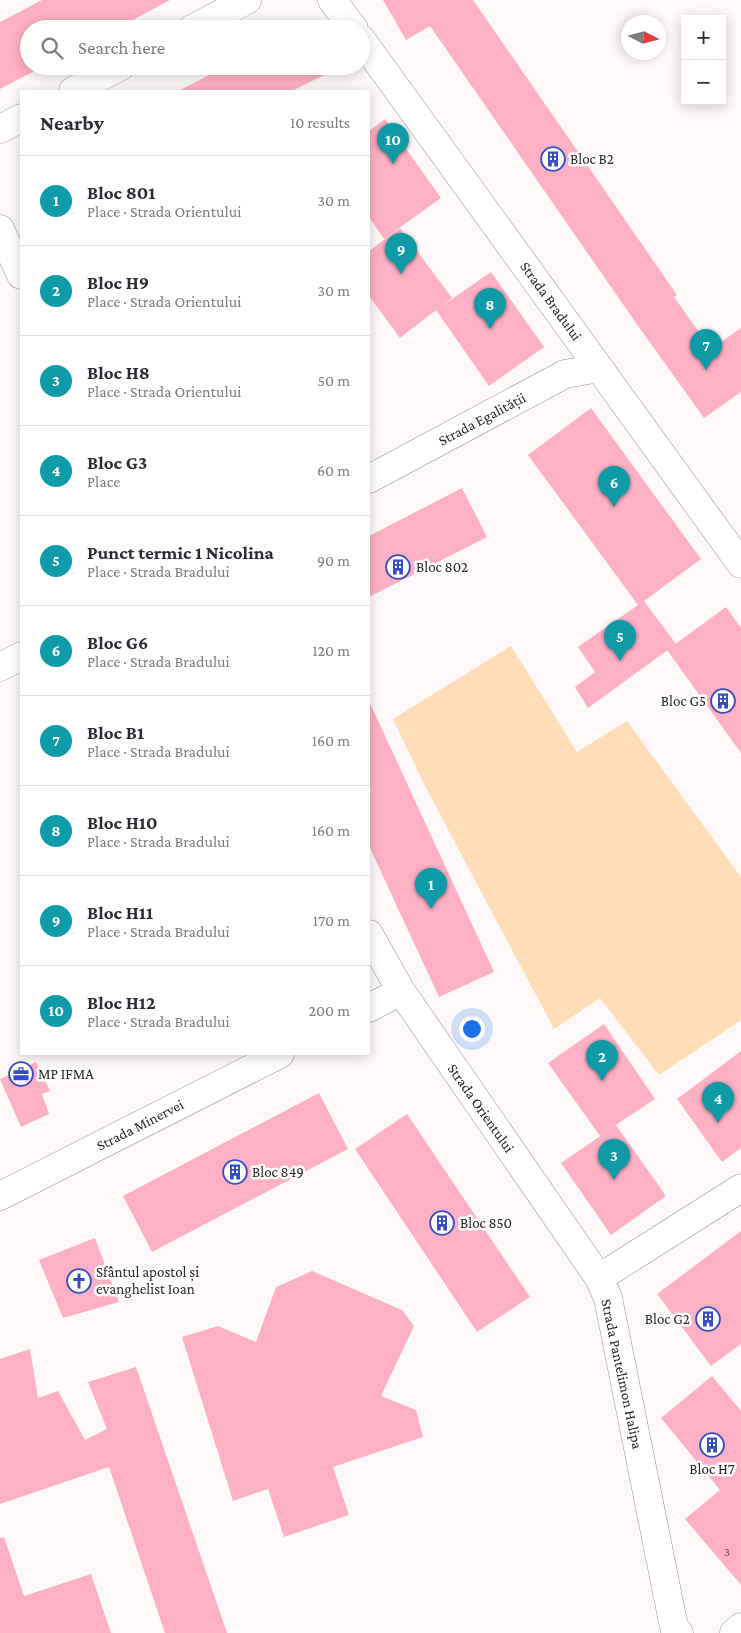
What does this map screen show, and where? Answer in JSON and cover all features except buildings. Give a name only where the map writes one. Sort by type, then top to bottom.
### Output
[{"type":"street","points":[[209,20],[247,0]]},
{"type":"street","points":[[332,0],[347,20]]},
{"type":"street","name":"Strada Bradului","points":[[370,51],[741,564]]},
{"type":"street","points":[[74,90],[103,75]]},
{"type":"street","points":[[0,129],[20,119]]},
{"type":"street","points":[[0,229],[20,272]]},
{"type":"street","name":"Strada Egalității","points":[[370,479],[565,374],[599,368]]},
{"type":"street","points":[[0,666],[20,656]]},
{"type":"street","name":"Strada Orientului","points":[[370,936],[401,991],[599,1278]]},
{"type":"street","points":[[370,1007],[401,991]]},
{"type":"street","name":"Strada Minervei","points":[[0,1196],[278,1055]]},
{"type":"street","name":"Strada Pantelimon Halipa","points":[[679,1633],[674,1627],[608,1298],[599,1278],[741,1188]]},
{"type":"street","points":[[734,1633],[741,1627]]},
{"type":"shaded area","points":[[511,646],[577,752],[627,721],[741,877],[741,1020],[659,1075],[600,998],[554,1029],[426,788],[393,719]]},
{"type":"place","name":"Bloc B2","points":[[553,159]]},
{"type":"place","name":"Bloc H12","points":[[393,164]]},
{"type":"place","name":"Bloc H11","points":[[401,274]]},
{"type":"place","name":"Bloc H10","points":[[490,329]]},
{"type":"place","name":"Bloc B1","points":[[706,370]]},
{"type":"place","name":"Bloc G6","points":[[614,507]]},
{"type":"place","name":"Bloc 802","points":[[398,567]]},
{"type":"place","name":"Punct termic 1 Nicolina","points":[[620,661]]},
{"type":"place","name":"Bloc G5","points":[[723,701]]},
{"type":"place","name":"Bloc 801","points":[[431,909]]},
{"type":"place","name":"MP IFMA","points":[[21,1074]]},
{"type":"place","name":"Bloc H9","points":[[602,1081]]},
{"type":"place","name":"Bloc G3","points":[[718,1123]]},
{"type":"place","name":"Bloc 849","points":[[235,1172]]},
{"type":"place","name":"Bloc H8","points":[[614,1180]]},
{"type":"place","name":"Bloc 850","points":[[442,1223]]},
{"type":"place","name":"Sfântul apostol și evanghelist Ioan","points":[[79,1281]]},
{"type":"place","name":"Bloc G2","points":[[708,1319]]},
{"type":"place","name":"Bloc H7","points":[[712,1445]]}]
